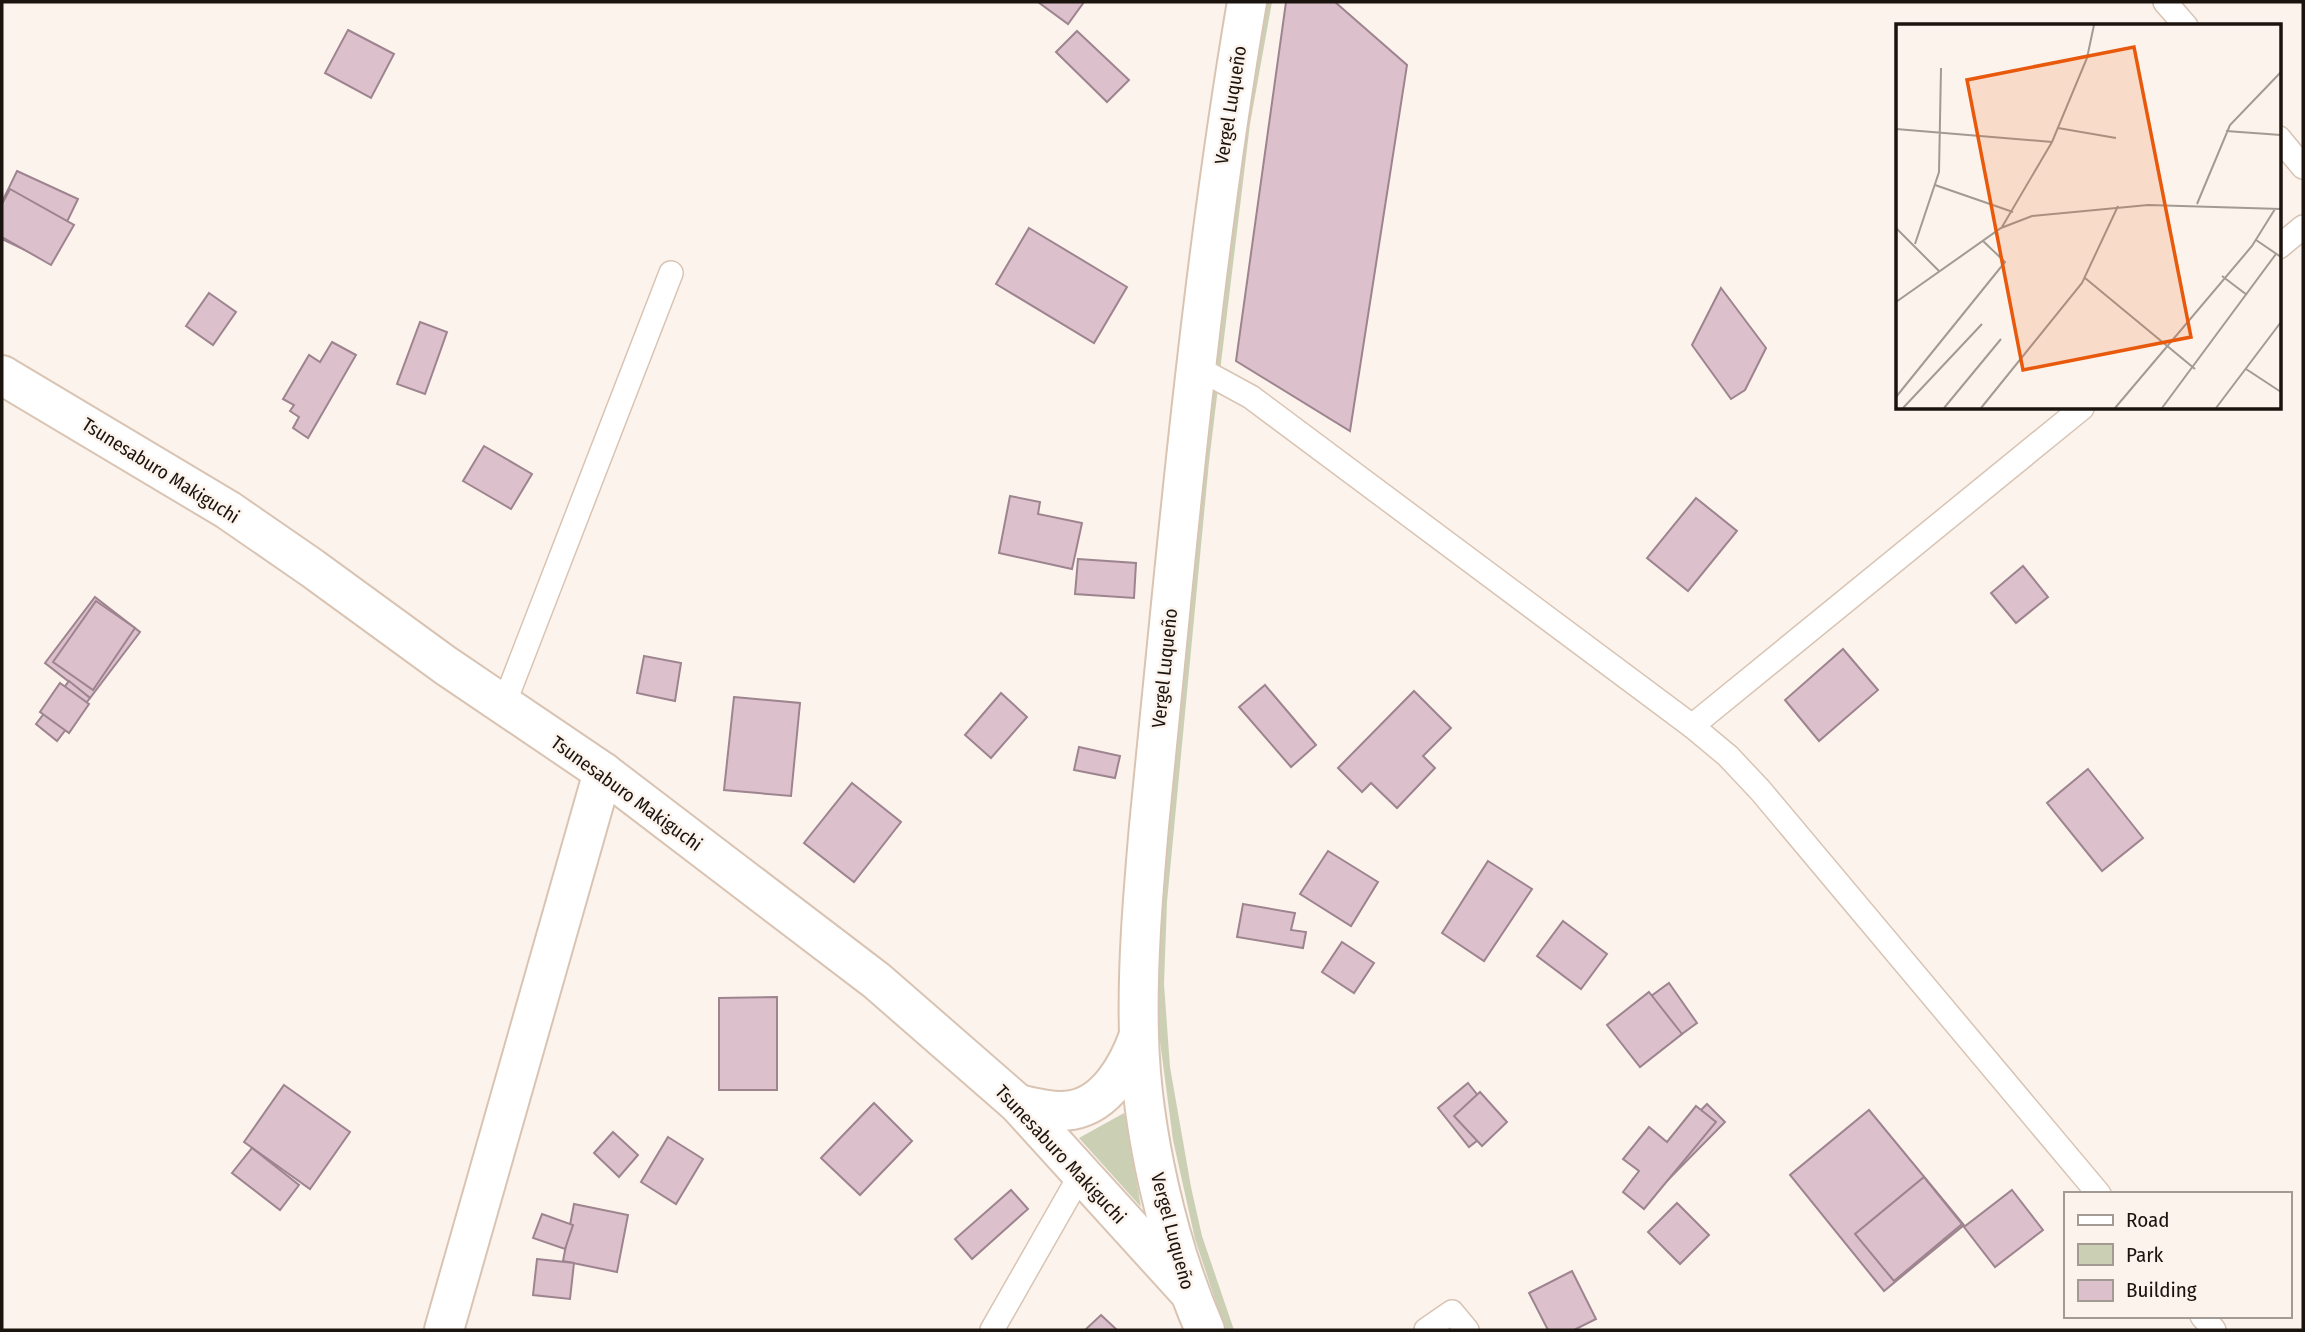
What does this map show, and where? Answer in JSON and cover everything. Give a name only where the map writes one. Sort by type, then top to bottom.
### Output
[{"type":"street","name":"Vergel Luqueño","points":[[1205,1330],[1187,1290],[1158,1179],[1148,1127],[1139,1035],[1143,894],[1194,366],[1226,128],[1247,2]]},
{"type":"street","name":"Tsunesaburo Makiguchi","points":[[2,375],[228,510],[603,772],[877,981],[1018,1104],[1187,1290]]},
{"type":"street","points":[[444,1330],[603,772]]},
{"type":"street","points":[[1018,1104],[1055,1111],[1073,1110],[1090,1104],[1112,1085],[1130,1060],[1139,1035]]},
{"type":"lane","points":[[2165,2],[2184,24]]},
{"type":"lane","points":[[2280,139],[2303,167]]},
{"type":"lane","points":[[2280,246],[2303,227]]},
{"type":"lane","points":[[504,704],[671,273]]},
{"type":"lane","points":[[1194,366],[1251,397],[1692,726],[1728,756],[1760,790],[2097,1192]]},
{"type":"lane","points":[[1692,726],[2080,410]]},
{"type":"lane","points":[[992,1330],[1081,1174]]},
{"type":"lane","points":[[1426,1330],[1452,1312],[1467,1330]]},
{"type":"green space","points":[[1264,2],[1272,2],[1250,124],[1209,462],[1167,902],[1164,984],[1170,1067],[1191,1187],[1202,1236],[1234,1330],[1225,1330],[1195,1239],[1173,1140],[1157,1019],[1159,902],[1218,323]]},
{"type":"green space","points":[[1124,1113],[1126,1117],[1141,1207],[1079,1138]]},
{"type":"building","points":[[1038,2],[1084,2],[1068,24]]},
{"type":"building","points":[[1286,2],[1335,2],[1407,65],[1350,431],[1236,361]]},
{"type":"building","points":[[348,30],[394,54],[371,98],[325,73]]},
{"type":"building","points":[[1077,31],[1129,80],[1107,102],[1056,52]]},
{"type":"building","points":[[17,171],[78,199],[48,261],[2,239],[2,202]]},
{"type":"building","points":[[10,189],[74,225],[51,265],[2,237],[2,204]]},
{"type":"building","points":[[1029,228],[1127,287],[1094,343],[996,284]]},
{"type":"building","points":[[1721,288],[1766,348],[1745,390],[1731,399],[1692,345]]},
{"type":"building","points":[[209,293],[236,312],[213,345],[186,326]]},
{"type":"building","points":[[420,322],[447,332],[425,394],[397,384]]},
{"type":"building","points":[[332,342],[356,355],[308,438],[293,428],[299,417],[290,411],[294,405],[283,399],[309,355],[320,362]]},
{"type":"building","points":[[484,446],[532,474],[511,509],[463,481]]},
{"type":"building","points":[[1010,496],[1040,502],[1038,514],[1082,523],[1072,569],[999,553]]},
{"type":"building","points":[[1696,498],[1737,531],[1688,591],[1647,558]]},
{"type":"building","points":[[1078,559],[1136,563],[1134,598],[1075,594]]},
{"type":"building","points":[[2023,566],[2048,597],[2016,623],[1991,593]]},
{"type":"building","points":[[95,597],[140,632],[90,698],[45,663]]},
{"type":"building","points":[[96,601],[135,628],[93,690],[53,662]]},
{"type":"building","points":[[1843,649],[1878,690],[1819,741],[1785,700]]},
{"type":"building","points":[[644,656],[681,663],[675,701],[637,693]]},
{"type":"building","points":[[69,681],[90,698],[57,741],[36,724]]},
{"type":"building","points":[[60,683],[89,704],[69,733],[40,712]]},
{"type":"building","points":[[1265,685],[1316,745],[1291,767],[1239,707]]},
{"type":"building","points":[[1414,691],[1451,728],[1423,756],[1435,768],[1397,808],[1371,783],[1362,792],[1338,768]]},
{"type":"building","points":[[1001,693],[1027,717],[991,758],[965,735]]},
{"type":"building","points":[[734,697],[800,703],[791,796],[724,790]]},
{"type":"building","points":[[1079,747],[1120,756],[1115,778],[1074,770]]},
{"type":"building","points":[[2088,769],[2143,838],[2102,871],[2047,803]]},
{"type":"building","points":[[852,783],[901,822],[854,882],[804,843]]},
{"type":"building","points":[[1328,851],[1378,882],[1351,926],[1300,894]]},
{"type":"building","points":[[1488,861],[1532,889],[1484,961],[1442,933]]},
{"type":"building","points":[[1243,904],[1295,913],[1291,930],[1306,932],[1303,948],[1237,937]]},
{"type":"building","points":[[1563,921],[1607,954],[1581,989],[1537,956]]},
{"type":"building","points":[[1342,942],[1374,963],[1354,993],[1322,972]]},
{"type":"building","points":[[1669,983],[1697,1023],[1657,1052],[1628,1013]]},
{"type":"building","points":[[1649,992],[1682,1034],[1640,1067],[1607,1025]]},
{"type":"building","points":[[777,997],[777,1090],[719,1090],[719,998]]},
{"type":"building","points":[[1468,1083],[1500,1123],[1469,1147],[1438,1108]]},
{"type":"building","points":[[284,1085],[350,1132],[310,1189],[244,1142]]},
{"type":"building","points":[[1480,1092],[1507,1122],[1482,1146],[1454,1116]]},
{"type":"building","points":[[874,1103],[912,1141],[860,1195],[821,1158]]},
{"type":"building","points":[[1707,1104],[1725,1122],[1651,1197],[1633,1179]]},
{"type":"building","points":[[1696,1106],[1716,1122],[1644,1209],[1623,1192],[1639,1171],[1623,1159],[1649,1127],[1667,1142]]},
{"type":"building","points":[[1869,1110],[1964,1225],[1884,1291],[1790,1175]]},
{"type":"building","points":[[613,1132],[638,1155],[619,1177],[594,1153]]},
{"type":"building","points":[[668,1137],[703,1159],[676,1204],[641,1182]]},
{"type":"building","points":[[252,1148],[299,1185],[280,1210],[232,1173]]},
{"type":"building","points":[[1924,1177],[1962,1224],[1894,1281],[1855,1234]]},
{"type":"building","points":[[1011,1190],[1028,1209],[972,1259],[955,1239]]},
{"type":"building","points":[[2012,1190],[2043,1230],[1995,1267],[1964,1227]]},
{"type":"building","points":[[1677,1203],[1709,1235],[1680,1264],[1648,1232]]},
{"type":"building","points":[[574,1204],[628,1215],[617,1272],[563,1261]]},
{"type":"building","points":[[542,1214],[573,1225],[565,1249],[533,1238]]},
{"type":"building","points":[[537,1259],[574,1263],[570,1299],[533,1295]]},
{"type":"building","points":[[1572,1271],[1596,1319],[1574,1330],[1548,1330],[1529,1293]]},
{"type":"building","points":[[1101,1315],[1117,1330],[1085,1330]]}]
